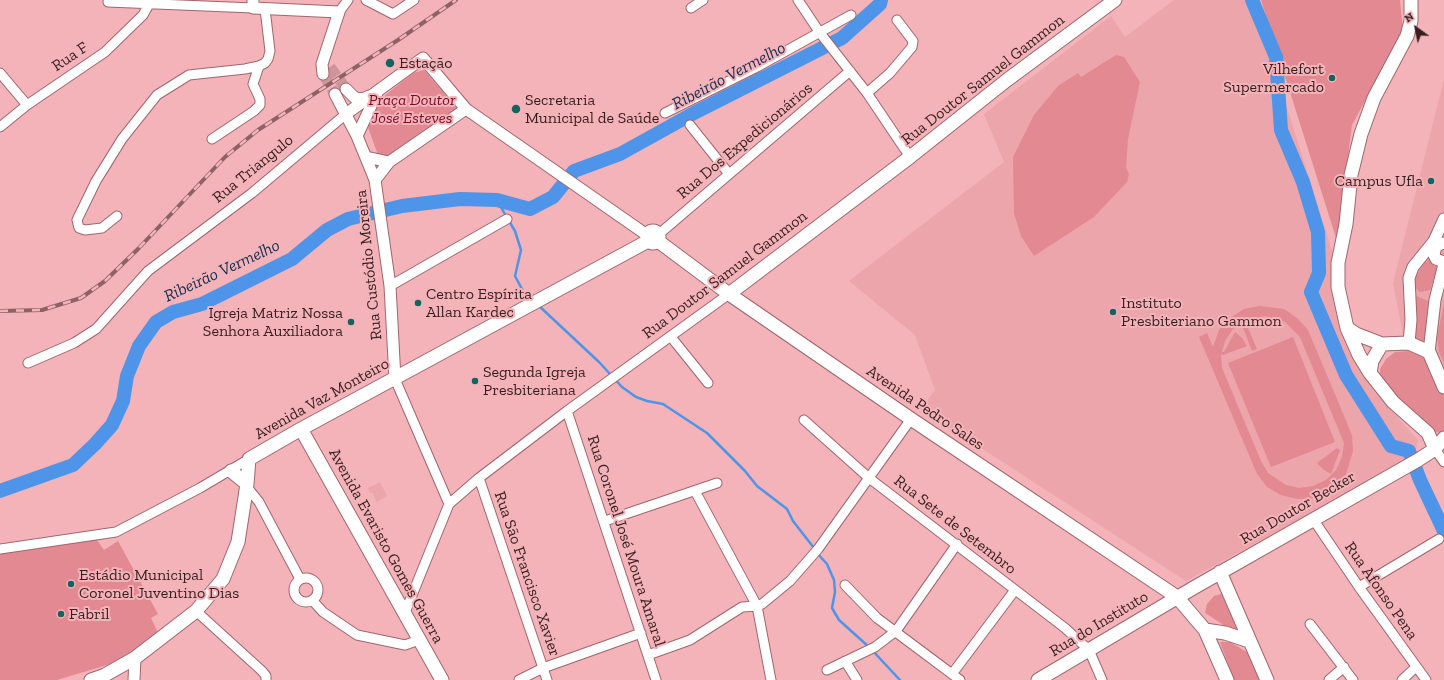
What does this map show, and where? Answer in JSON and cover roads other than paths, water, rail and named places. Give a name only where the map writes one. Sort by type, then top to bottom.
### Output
[{"type":"main road","name":"Rua Doutor Samuel Gammon","points":[[729,294],[910,157],[1007,80],[1115,0]]},
{"type":"main road","points":[[1411,0],[1411,21],[1407,36],[1374,98],[1361,134],[1351,175],[1346,224],[1338,263],[1339,299],[1347,328],[1359,355],[1370,373],[1393,402],[1428,433],[1435,449]]},
{"type":"main road","name":"Avenida Pedro Sales","points":[[653,238],[729,294],[911,419],[1177,597],[1205,630],[1227,680]]},
{"type":"main road","name":"Avenida Vaz Monteiro","points":[[249,459],[301,429],[653,238]]},
{"type":"main road","points":[[1347,328],[1356,334],[1382,344],[1409,343],[1429,352],[1444,387]]},
{"type":"main road","points":[[1370,373],[1372,361],[1382,344]]},
{"type":"main road","name":"Avenida Evaristo Gomes Guerra","points":[[301,429],[404,615],[442,680]]},
{"type":"main road","points":[[1428,433],[1444,437]]},
{"type":"main road","name":"Rua Doutor Becker","points":[[1177,597],[1418,460],[1435,449],[1444,437]]},
{"type":"main road","points":[[247,486],[254,466],[264,450]]},
{"type":"main road","points":[[90,680],[105,675],[135,658],[196,611],[223,579],[238,542],[247,486],[249,459]]},
{"type":"main road","points":[[231,471],[247,486]]},
{"type":"main road","points":[[1220,572],[1267,680]]},
{"type":"main road","name":"Rua do Instituto","points":[[1038,680],[1177,597]]},
{"type":"main road","points":[[1205,630],[1225,633],[1249,641]]},
{"type":"street","points":[[327,71],[322,64],[324,56],[339,12],[348,0]]},
{"type":"street","points":[[366,0],[393,14],[414,0]]},
{"type":"street","points":[[691,8],[703,0]]},
{"type":"street","points":[[798,0],[832,49],[867,93],[910,157]]},
{"type":"street","points":[[108,2],[149,4],[253,4],[266,9],[339,12]]},
{"type":"street","name":"Rua F","points":[[0,127],[27,105],[105,52],[143,15],[149,4]]},
{"type":"street","points":[[117,216],[102,228],[85,230],[80,228],[77,220],[96,181],[122,140],[157,95],[188,75],[259,66],[264,63],[269,55],[266,9]]},
{"type":"street","points":[[665,113],[729,82],[821,34],[851,15]]},
{"type":"street","points":[[867,93],[903,60],[912,47],[912,41],[897,20]]},
{"type":"street","name":"Avenida Pedro Sales","points":[[377,92],[423,58],[466,109],[653,238]]},
{"type":"street","points":[[212,139],[254,111],[260,105],[260,99],[253,84],[259,66]]},
{"type":"street","name":"Rua Dos Expedicionários","points":[[653,238],[850,71]]},
{"type":"street","points":[[2,79],[27,105]]},
{"type":"street","points":[[346,89],[350,95],[359,99],[377,92]]},
{"type":"street","points":[[346,114],[377,92]]},
{"type":"street","points":[[357,136],[377,92]]},
{"type":"street","name":"Rua Custódio Moreira","points":[[335,94],[357,136],[375,180],[390,286],[395,379],[449,504]]},
{"type":"street","points":[[375,180],[389,162],[466,109]]},
{"type":"street","name":"Rua Triangulo","points":[[28,363],[74,343],[96,329],[148,271],[178,246],[252,193],[346,114]]},
{"type":"street","points":[[690,125],[729,174]]},
{"type":"street","points":[[366,157],[389,162]]},
{"type":"street","points":[[390,286],[507,219]]},
{"type":"street","points":[[1429,352],[1435,300],[1444,263],[1436,259],[1434,254],[1443,225]]},
{"type":"street","points":[[1409,343],[1411,320],[1409,278],[1413,267],[1438,243]]},
{"type":"street","name":"Rua Doutor Samuel Gammon","points":[[404,615],[449,504],[479,478],[567,411],[729,294]]},
{"type":"street","points":[[671,337],[708,383]]},
{"type":"street","name":"Rua Coronel José Moura Amaral","points":[[567,411],[605,521],[656,680]]},
{"type":"street","points":[[648,656],[690,640],[742,607],[757,606],[775,594],[804,567],[911,419]]},
{"type":"street","name":"Rua Sete de Setembro","points":[[804,420],[869,478],[1065,628],[1089,650]]},
{"type":"street","points":[[1435,449],[1444,462]]},
{"type":"street","name":"Avenida Vaz Monteiro","points":[[0,549],[116,532],[231,471],[249,459]]},
{"type":"street","name":"Rua São Francisco Xavier","points":[[479,478],[547,680]]},
{"type":"street","points":[[605,521],[717,483]]},
{"type":"street","points":[[247,486],[259,502],[300,579]]},
{"type":"street","points":[[695,491],[757,606],[771,680]]},
{"type":"street","name":"Rua Afonso Pena","points":[[1313,519],[1359,587],[1426,680]]},
{"type":"street","points":[[1359,587],[1439,539]]},
{"type":"street","points":[[826,670],[875,647],[896,631],[956,544]]},
{"type":"street","points":[[307,578],[316,584],[318,591],[312,600],[305,601],[296,595],[294,588],[300,579],[307,578]]},
{"type":"street","points":[[845,585],[877,618],[960,680]]},
{"type":"street","points":[[952,674],[1015,590]]},
{"type":"street","points":[[312,600],[323,612],[357,636],[405,645],[419,640]]},
{"type":"street","points":[[196,611],[262,671],[266,676],[266,680]]},
{"type":"street","points":[[1310,624],[1353,680]]},
{"type":"street","points":[[519,680],[543,668],[641,633]]},
{"type":"street","points":[[1089,650],[1102,680]]},
{"type":"street","points":[[134,680],[135,658]]},
{"type":"street","points":[[845,661],[857,680]]},
{"type":"street","points":[[1402,680],[1416,667]]},
{"type":"street","points":[[1329,680],[1344,668]]},
{"type":"waterway","name":"Ribeirão Vermelho","points":[[0,491],[73,465],[95,444],[112,425],[123,401],[127,376],[139,346],[156,322],[173,312],[202,304],[292,259],[327,230],[348,219],[402,206],[460,199],[497,200],[530,209],[553,197],[574,171],[620,154],[694,113],[842,38],[880,4],[881,0]]},
{"type":"waterway","name":"Ribeirão Vermelho","points":[[1252,0],[1276,57],[1281,130],[1303,182],[1318,232],[1319,273],[1311,292],[1346,375],[1391,446],[1409,451],[1420,480],[1444,531]]},
{"type":"waterway","points":[[497,200],[506,216]]},
{"type":"waterway","points":[[509,221],[515,231],[521,250],[515,276],[523,291],[531,299]]},
{"type":"waterway","points":[[538,305],[599,362],[622,387],[636,397],[663,404],[707,433],[745,471],[757,486],[787,509],[793,521],[814,548]]},
{"type":"waterway","points":[[817,553],[827,564],[834,580],[835,592],[832,608],[839,620],[869,647]]},
{"type":"waterway","points":[[872,650],[900,680]]},
{"type":"tunnel","points":[[330,67],[346,89]]},
{"type":"tunnel","points":[[323,74],[335,94]]},
{"type":"railway","points":[[0,311],[42,310],[81,298],[105,281],[138,249],[225,157],[258,130],[398,40],[456,0]]},
{"type":"place","name":"Estação","points":[[390,63]]},
{"type":"place","name":"Vilhefort Supermercado","points":[[1332,78]]},
{"type":"place","name":"Secretaria Municipal de Saúde","points":[[516,109]]},
{"type":"place","name":"Campus Ufla","points":[[1431,181]]},
{"type":"place","name":"Centro Espírita Allan Kardec","points":[[418,303]]},
{"type":"place","name":"Instituto Presbiteriano Gammon","points":[[1113,312]]},
{"type":"place","name":"Igreja Matriz Nossa Senhora Auxiliadora","points":[[351,322]]},
{"type":"place","name":"Segunda Igreja Presbiteriana","points":[[475,381]]},
{"type":"place","name":"Estádio Municipal Coronel Juventino Dias","points":[[71,584]]},
{"type":"place","name":"Fabril","points":[[61,614]]},
{"type":"park label","name":"Praça Doutor José Esteves","points":[[412,109]]}]
